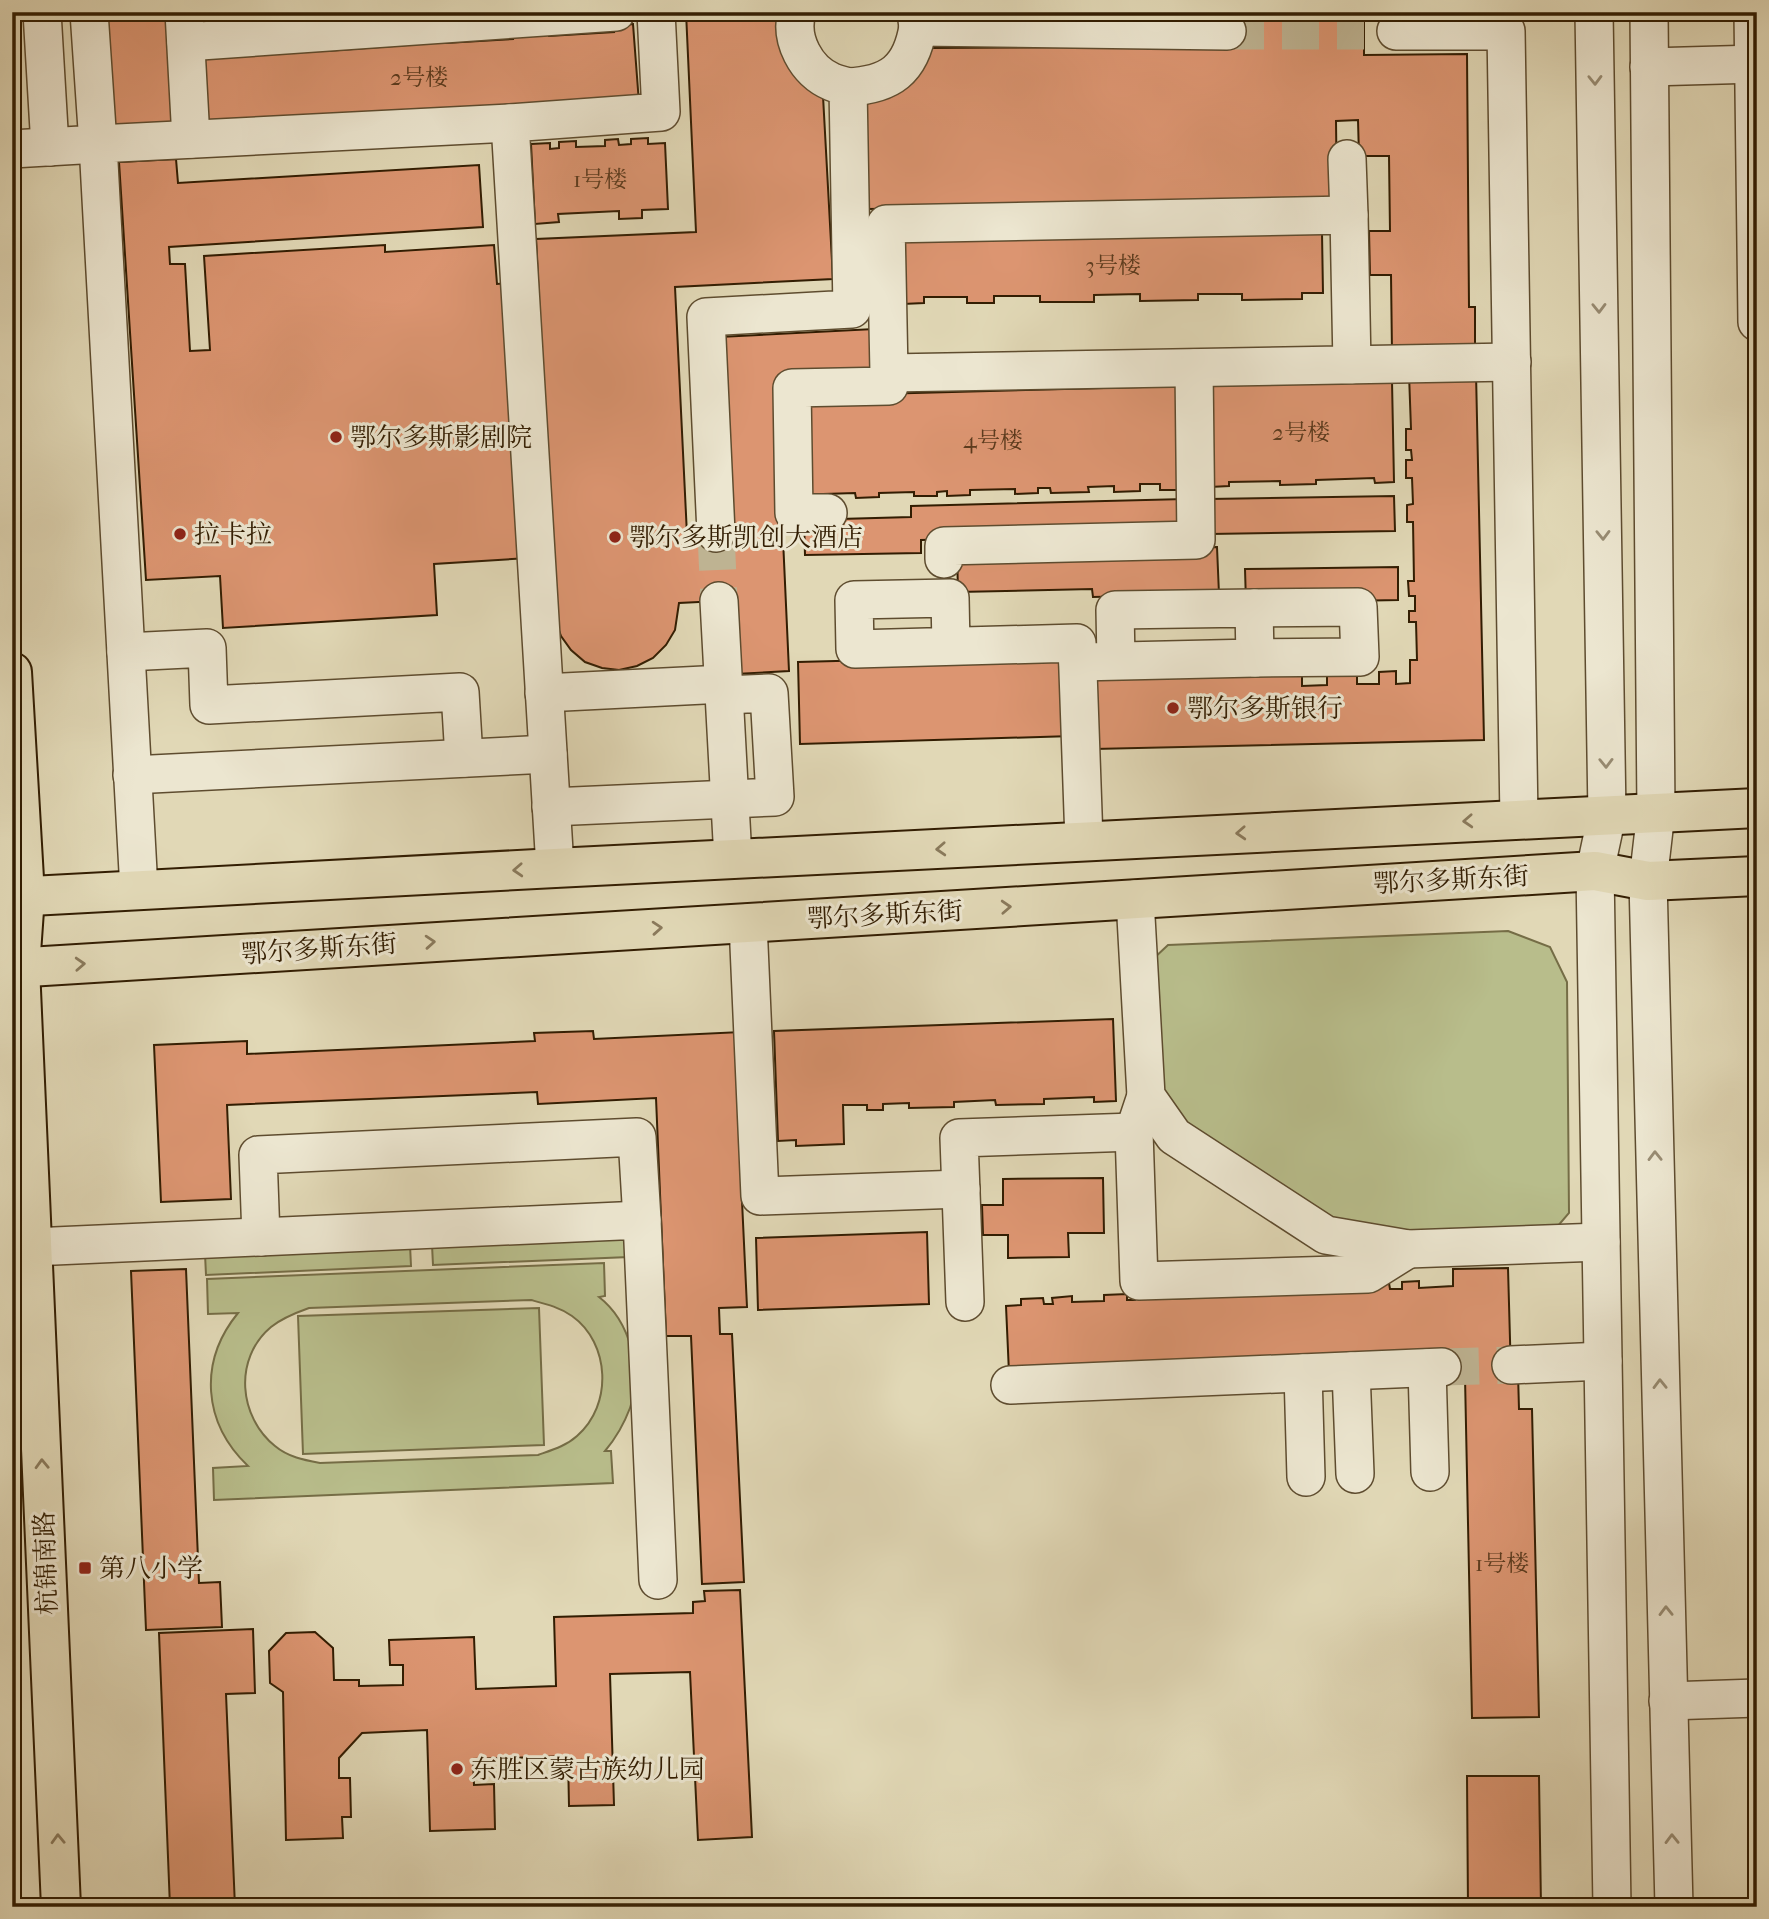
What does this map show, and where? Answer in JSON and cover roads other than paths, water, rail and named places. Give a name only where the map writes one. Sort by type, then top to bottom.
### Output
[{"type":"main road","name":"杭锦南路","points":[[12,672],[19,896],[16,967],[32,1247],[61,1907]]},
{"type":"main road","points":[[19,896],[1757,808]]},
{"type":"main road","name":"鄂尔多斯东街","points":[[16,967],[1595,871],[1648,881],[1757,876]]},
{"type":"street","points":[[42,12],[50,147]]},
{"type":"street","points":[[89,12],[139,890]]},
{"type":"street","points":[[12,149],[661,113],[656,12]]},
{"type":"street","points":[[797,12],[796,37],[802,55],[814,70],[830,81],[848,87],[869,86],[889,78],[905,64],[915,45],[917,20],[1227,31]]},
{"type":"street","points":[[1594,12],[1607,815],[1595,871],[1612,1907]]},
{"type":"street","points":[[1649,12],[1656,812],[1648,881],[1674,1907]]},
{"type":"street","points":[[1753,12],[1757,322]]},
{"type":"street","points":[[191,139],[185,27],[604,13]]},
{"type":"street","points":[[1385,25],[1506,22],[1519,819]]},
{"type":"street","points":[[1649,67],[1755,64]]},
{"type":"street","points":[[716,533],[706,317],[852,309],[848,87]]},
{"type":"street","points":[[510,123],[555,867]]},
{"type":"street","points":[[1347,159],[1352,365]]},
{"type":"street","points":[[828,513],[794,513],[792,388],[890,386],[886,224],[1349,215]]},
{"type":"street","points":[[889,373],[1512,362]]},
{"type":"street","points":[[944,559],[944,546],[1196,540],[1194,368]]},
{"type":"street","points":[[719,601],[733,859]]},
{"type":"street","points":[[1077,662],[1360,657],[1358,607],[1115,610],[1116,661]]},
{"type":"street","points":[[1254,608],[1255,658]]},
{"type":"street","points":[[951,646],[1077,643],[1084,841]]},
{"type":"street","points":[[125,652],[207,648],[209,705],[460,692],[464,758]]},
{"type":"street","points":[[544,693],[724,690]]},
{"type":"street","points":[[132,775],[548,754]]},
{"type":"street","points":[[551,807],[730,799]]},
{"type":"street","points":[[1135,899],[1146,1096],[1134,1132],[1139,1282],[1368,1274],[1408,1249]]},
{"type":"street","points":[[748,923],[760,1196],[961,1189]]},
{"type":"street","points":[[1146,1096],[1174,1136],[1326,1235],[1408,1249],[1601,1242]]},
{"type":"street","points":[[965,1302],[959,1138],[1134,1132]]},
{"type":"street","points":[[261,1237],[258,1155],[637,1137],[658,1580]]},
{"type":"street","points":[[32,1247],[642,1220]]},
{"type":"street","points":[[1511,1365],[1603,1361]]},
{"type":"street","points":[[1010,1385],[1434,1368],[1430,1472]]},
{"type":"street","points":[[1351,1371],[1355,1474]]},
{"type":"street","points":[[1303,1373],[1306,1477]]},
{"type":"street","points":[[1668,1701],[1757,1698]]},
{"type":"tunnel","points":[[1227,31],[1364,31]]},
{"type":"tunnel","points":[[716,533],[719,601]]},
{"type":"tunnel","points":[[1442,1367],[1511,1365]]},
{"type":"place","name":"鄂尔多斯影剧院","points":[[336,437]]},
{"type":"place","name":"拉卡拉","points":[[180,534]]},
{"type":"place","name":"鄂尔多斯凯创大酒店","points":[[615,537]]},
{"type":"place","name":"鄂尔多斯银行","points":[[1173,708]]},
{"type":"place","name":"第八小学","points":[[85,1568]]},
{"type":"place","name":"东胜区蒙古族幼儿园","points":[[457,1769]]}]
